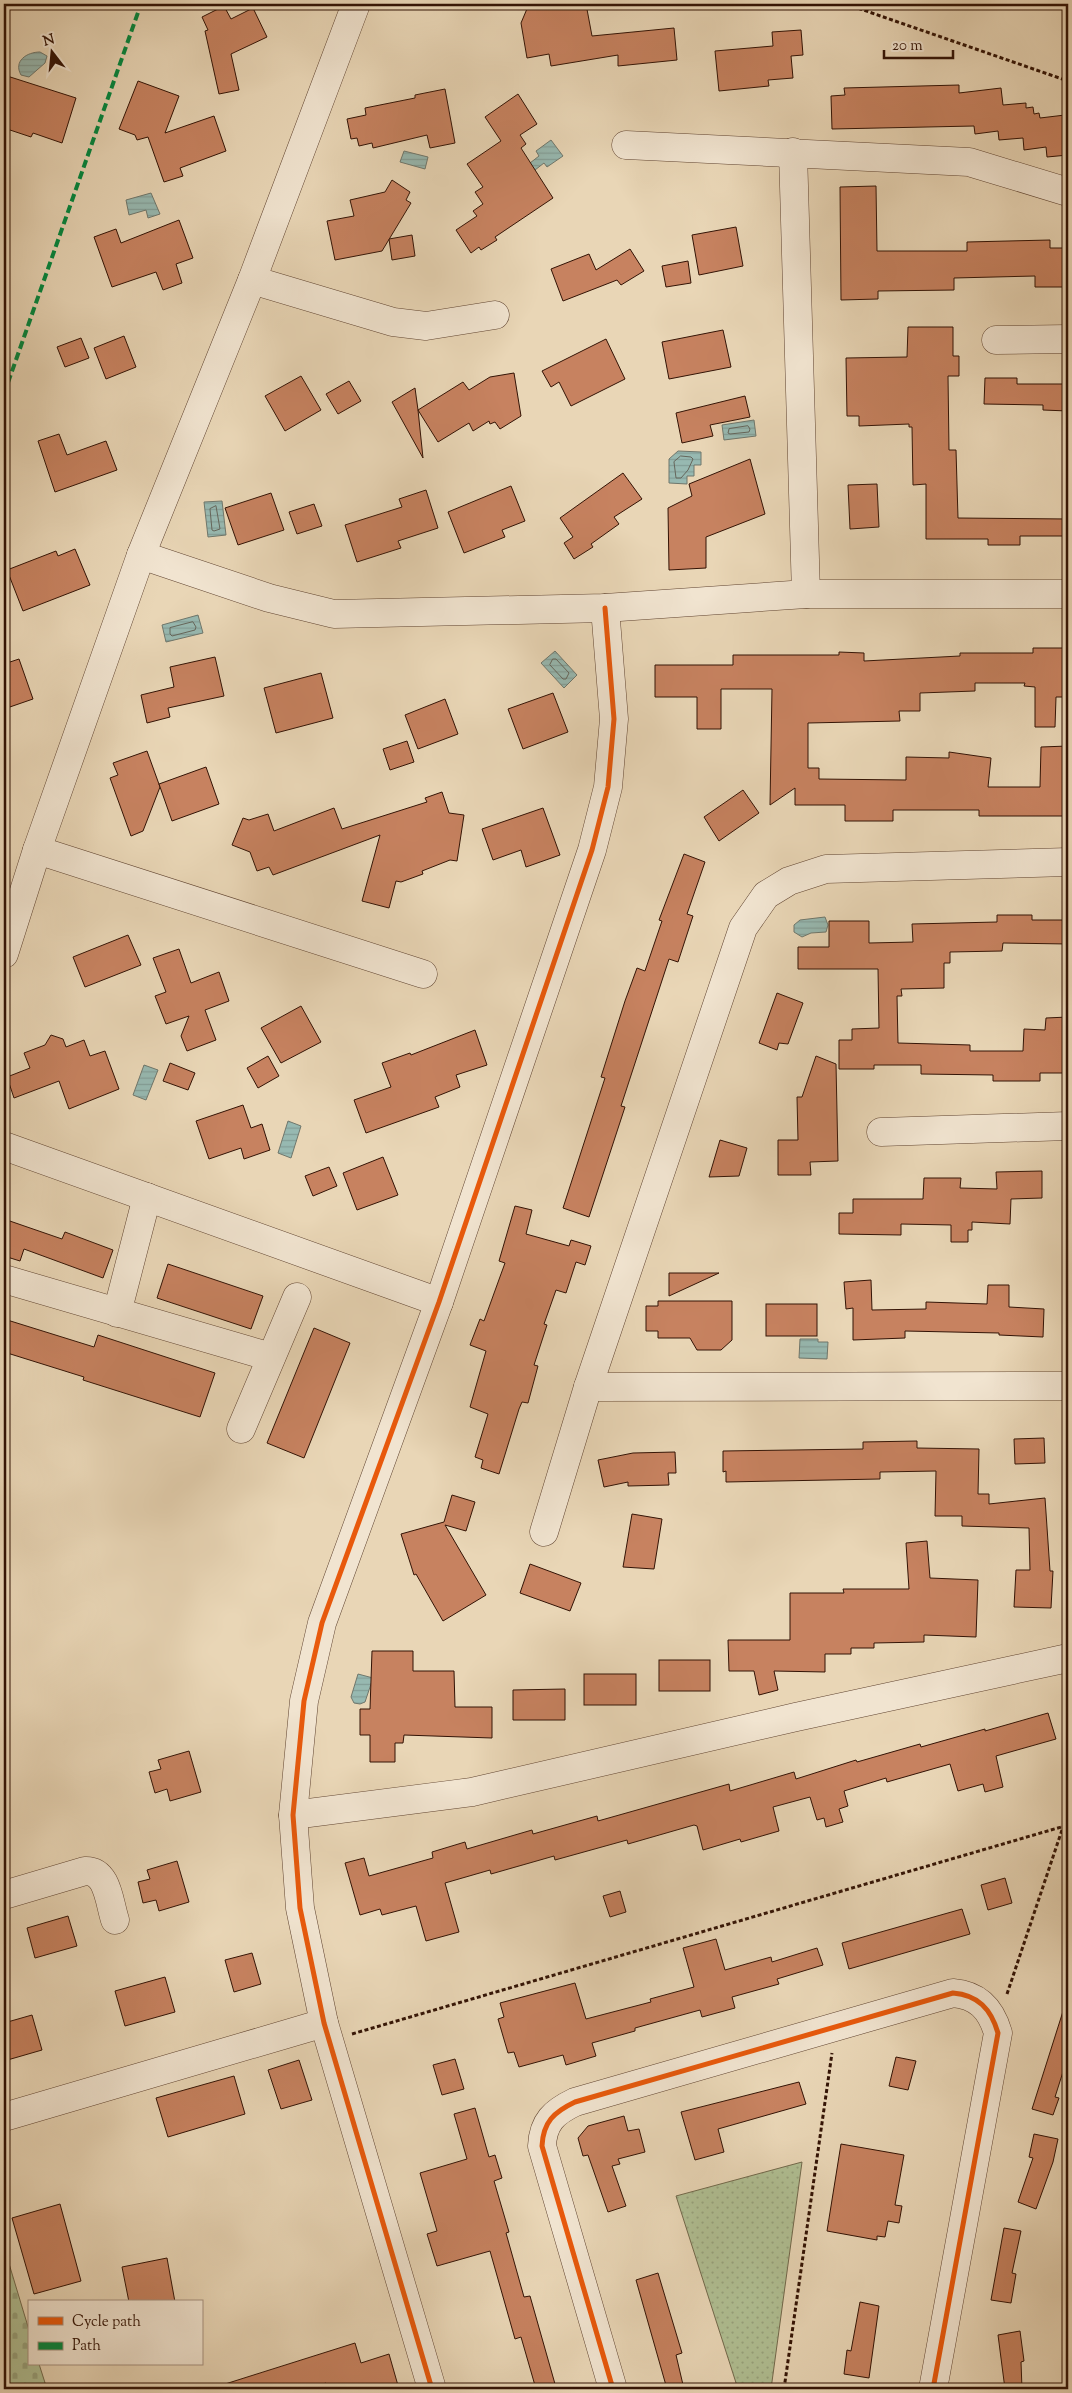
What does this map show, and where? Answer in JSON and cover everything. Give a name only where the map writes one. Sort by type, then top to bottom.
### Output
[{"type":"street","points":[[4,954],[37,850],[141,555],[252,280],[356,4]]},
{"type":"street","points":[[626,145],[969,162],[1068,192]]},
{"type":"street","points":[[792,152],[806,594]]},
{"type":"street","points":[[252,280],[393,322],[426,326],[495,315]]},
{"type":"street","points":[[996,340],[1068,339]]},
{"type":"street","points":[[141,555],[269,598],[334,614],[605,608],[806,594],[1068,594]]},
{"type":"street","points":[[432,2389],[327,2032],[300,1908],[293,1815],[304,1701],[322,1623],[439,1302],[592,850],[608,787],[614,719],[605,608]]},
{"type":"street","points":[[37,850],[423,974]]},
{"type":"street","points":[[544,1532],[588,1387],[743,928],[766,895],[789,881],[826,869],[1068,862]]},
{"type":"street","points":[[881,1132],[1068,1126]]},
{"type":"street","points":[[4,1146],[439,1302]]},
{"type":"street","points":[[117,1313],[147,1197]]},
{"type":"street","points":[[4,1279],[272,1357]]},
{"type":"street","points":[[241,1429],[297,1297]]},
{"type":"street","points":[[588,1387],[1068,1386]]},
{"type":"street","points":[[293,1815],[472,1792],[1068,1658]]},
{"type":"street","points":[[4,1895],[85,1871],[94,1871],[102,1877],[115,1920]]},
{"type":"street","points":[[613,2389],[542,2146],[542,2132],[549,2119],[560,2109],[575,2102],[952,1993],[971,1996],[986,2007],[998,2033],[934,2389]]},
{"type":"street","points":[[4,2117],[327,2032]]},
{"type":"path","points":[[846,4],[1068,81]]},
{"type":"path","points":[[327,2032],[1068,1825]]},
{"type":"path","points":[[996,2026],[1063,1827]]},
{"type":"path","points":[[784,2389],[836,2025]]},
{"type":"green space","points":[[802,2162],[771,2389],[738,2389],[676,2196]]},
{"type":"green space","points":[[4,2247],[28,2327],[28,2366],[40,2366],[47,2389],[4,2389]]},
{"type":"water","points":[[35,52],[40,52],[47,56],[45,63],[29,77],[21,75],[19,66],[23,58]]},
{"type":"water","points":[[551,140],[563,156],[547,167],[544,163],[535,170],[530,163],[539,156],[536,151]]},
{"type":"water","points":[[404,151],[428,157],[425,169],[400,162]]},
{"type":"water","points":[[151,193],[160,214],[148,218],[146,210],[129,215],[126,200]]},
{"type":"water","points":[[754,420],[756,436],[724,440],[722,425]]},
{"type":"water","points":[[678,451],[701,452],[701,465],[694,465],[694,476],[687,476],[687,484],[669,483],[669,459]]},
{"type":"water","points":[[222,501],[226,535],[208,537],[204,502]]},
{"type":"water","points":[[198,615],[203,633],[166,642],[162,625]]},
{"type":"water","points":[[555,651],[577,675],[564,688],[541,663]]},
{"type":"water","points":[[825,917],[828,925],[826,932],[811,933],[802,937],[794,932],[794,925],[800,920]]},
{"type":"water","points":[[144,1065],[158,1070],[146,1100],[133,1095]]},
{"type":"water","points":[[288,1121],[301,1126],[291,1158],[278,1153]]},
{"type":"water","points":[[800,1339],[818,1339],[818,1342],[828,1342],[827,1359],[799,1358]]},
{"type":"water","points":[[358,1674],[373,1678],[365,1702],[360,1704],[354,1703],[351,1697]]},
{"type":"building","points":[[529,4],[586,4],[592,36],[674,28],[677,60],[618,66],[618,55],[551,66],[549,54],[527,58],[521,23]]},
{"type":"building","points":[[224,6],[231,19],[253,8],[267,37],[231,54],[239,90],[219,94],[205,31],[208,30],[202,17]]},
{"type":"building","points":[[801,30],[803,55],[791,56],[793,78],[768,80],[769,86],[719,91],[715,51],[773,46],[772,32]]},
{"type":"building","points":[[4,75],[76,98],[62,143],[33,133],[31,137],[4,128]]},
{"type":"building","points":[[138,81],[179,96],[165,133],[214,116],[226,151],[180,168],[183,176],[164,182],[148,137],[137,140],[135,135],[119,129]]},
{"type":"building","points":[[959,85],[959,93],[1001,88],[1003,105],[1026,103],[1026,108],[1033,107],[1034,114],[1039,113],[1040,118],[1065,115],[1066,124],[1068,124],[1068,155],[1047,157],[1046,147],[1024,150],[1023,138],[999,140],[998,131],[975,134],[974,126],[832,129],[831,96],[845,95],[844,88]]},
{"type":"building","points":[[445,89],[455,143],[430,148],[427,135],[373,148],[372,143],[359,146],[357,138],[351,139],[347,119],[366,115],[365,108],[415,98],[415,95]]},
{"type":"building","points":[[518,94],[537,124],[520,135],[526,144],[521,148],[553,198],[495,237],[497,240],[481,250],[479,247],[471,253],[456,230],[477,216],[473,211],[483,204],[475,192],[483,187],[467,164],[501,141],[485,117]]},
{"type":"building","points":[[392,180],[410,192],[406,200],[411,203],[382,251],[335,260],[327,221],[354,216],[350,200],[385,192]]},
{"type":"building","points":[[876,186],[877,251],[967,251],[967,242],[1050,240],[1050,248],[1068,248],[1068,287],[1035,287],[1035,276],[954,278],[954,290],[878,291],[878,299],[841,300],[840,187]]},
{"type":"building","points":[[179,220],[193,258],[176,264],[182,283],[163,290],[156,272],[112,287],[94,237],[116,229],[121,243]]},
{"type":"building","points":[[736,227],[743,266],[699,275],[692,235]]},
{"type":"building","points":[[412,235],[415,256],[392,260],[389,239]]},
{"type":"building","points":[[630,249],[644,271],[621,285],[617,280],[563,301],[551,269],[589,254],[596,270]]},
{"type":"building","points":[[688,261],[691,283],[666,287],[662,266]]},
{"type":"building","points":[[908,327],[953,327],[953,356],[959,356],[959,376],[948,376],[949,450],[956,450],[958,518],[1068,519],[1068,536],[1020,536],[1020,545],[988,545],[988,539],[926,539],[926,484],[913,485],[912,427],[909,427],[909,424],[859,426],[859,416],[847,416],[846,358],[907,357]]},
{"type":"building","points":[[723,330],[731,367],[669,379],[662,342]]},
{"type":"building","points":[[124,336],[136,367],[106,379],[94,348]]},
{"type":"building","points":[[81,338],[89,358],[65,367],[57,347]]},
{"type":"building","points":[[606,339],[625,379],[571,406],[559,382],[551,387],[542,371]]},
{"type":"building","points":[[514,373],[521,416],[500,429],[495,422],[490,424],[489,421],[473,431],[469,423],[438,442],[418,410],[463,382],[469,390],[490,377]]},
{"type":"building","points":[[301,376],[321,410],[285,431],[265,396]]},
{"type":"building","points":[[985,378],[1017,378],[1017,384],[1068,384],[1068,411],[1043,410],[1043,405],[984,404]]},
{"type":"building","points":[[349,381],[361,401],[338,414],[326,394]]},
{"type":"building","points":[[415,388],[423,458],[392,402]]},
{"type":"building","points":[[745,396],[750,417],[710,425],[713,436],[682,443],[676,413]]},
{"type":"building","points":[[59,434],[67,455],[106,441],[117,470],[55,492],[38,441]]},
{"type":"building","points":[[750,459],[765,514],[706,537],[706,568],[669,570],[668,508],[692,496],[689,484]]},
{"type":"building","points":[[623,473],[642,499],[614,517],[619,524],[591,544],[593,547],[574,559],[564,543],[573,537],[560,518]]},
{"type":"building","points":[[877,484],[879,527],[850,529],[848,485]]},
{"type":"building","points":[[511,486],[525,521],[502,530],[505,537],[464,553],[448,512]]},
{"type":"building","points":[[426,490],[438,528],[398,541],[401,548],[357,562],[345,525],[402,507],[399,499]]},
{"type":"building","points":[[271,493],[284,530],[238,545],[225,508]]},
{"type":"building","points":[[314,504],[322,526],[297,534],[289,512]]},
{"type":"building","points":[[75,549],[90,585],[23,611],[7,570],[56,551],[58,556]]},
{"type":"building","points":[[1033,648],[1068,648],[1068,697],[1056,697],[1055,727],[1035,727],[1035,687],[1024,686],[1025,683],[975,683],[975,691],[920,693],[920,711],[899,711],[900,721],[808,723],[808,768],[819,768],[819,779],[906,780],[906,757],[949,758],[949,752],[991,758],[988,787],[1040,787],[1041,747],[1068,746],[1067,816],[979,816],[979,810],[893,810],[893,821],[845,821],[845,805],[795,805],[795,788],[770,805],[772,689],[721,689],[721,729],[697,729],[697,697],[655,697],[655,665],[733,665],[733,655],[839,655],[839,652],[864,653],[864,661],[960,656],[960,653],[1033,653]]},
{"type":"building","points":[[215,657],[224,696],[168,708],[170,717],[147,723],[141,695],[174,687],[170,667]]},
{"type":"building","points":[[19,659],[33,699],[4,709],[4,664]]},
{"type":"building","points":[[321,673],[333,718],[276,733],[264,688]]},
{"type":"building","points":[[553,693],[568,732],[523,749],[508,709]]},
{"type":"building","points":[[445,699],[458,734],[418,749],[405,715]]},
{"type":"building","points":[[407,741],[414,762],[390,770],[383,749]]},
{"type":"building","points":[[147,751],[160,787],[143,831],[131,836],[110,778],[118,775],[113,763]]},
{"type":"building","points":[[206,767],[219,804],[172,821],[159,784]]},
{"type":"building","points":[[743,790],[759,813],[719,841],[704,817]]},
{"type":"building","points":[[442,792],[449,813],[464,815],[457,861],[450,860],[422,871],[423,874],[401,882],[396,881],[389,908],[362,901],[380,835],[273,875],[269,867],[257,871],[250,852],[232,845],[243,818],[249,820],[268,814],[274,831],[334,808],[342,829],[427,802],[425,798]]},
{"type":"building","points":[[543,808],[560,855],[526,867],[521,850],[493,860],[482,829]]},
{"type":"building","points":[[684,854],[705,862],[687,914],[693,916],[678,962],[669,959],[621,1106],[625,1107],[589,1217],[563,1208],[605,1078],[601,1077],[625,1001],[637,968],[645,971],[662,921],[659,920]]},
{"type":"building","points":[[997,915],[1032,915],[1032,920],[1068,920],[1068,944],[1003,943],[1002,951],[950,952],[950,963],[944,963],[944,988],[901,989],[902,996],[897,996],[898,1043],[970,1045],[970,1051],[1023,1051],[1024,1029],[1045,1030],[1046,1018],[1068,1017],[1068,1073],[1040,1073],[1040,1081],[993,1081],[993,1075],[921,1074],[921,1065],[874,1065],[874,1069],[839,1069],[839,1040],[852,1040],[852,1029],[879,1028],[878,969],[798,969],[798,947],[829,947],[829,921],[869,921],[869,943],[913,942],[912,924],[997,922]]},
{"type":"building","points":[[128,935],[141,965],[85,987],[73,957]]},
{"type":"building","points":[[179,949],[191,983],[219,972],[229,1001],[205,1010],[216,1040],[187,1051],[181,1036],[189,1016],[166,1024],[155,996],[166,992],[153,958]]},
{"type":"building","points":[[777,993],[803,1003],[788,1044],[779,1043],[777,1050],[759,1043]]},
{"type":"building","points":[[301,1006],[321,1042],[281,1063],[261,1028]]},
{"type":"building","points":[[475,1030],[487,1065],[456,1075],[460,1087],[435,1097],[439,1107],[366,1133],[354,1100],[391,1087],[382,1063],[410,1053],[411,1055]]},
{"type":"building","points":[[51,1035],[63,1039],[66,1047],[84,1040],[90,1056],[105,1051],[119,1089],[69,1109],[59,1081],[14,1098],[7,1077],[30,1068],[24,1053],[45,1045]]},
{"type":"building","points":[[268,1056],[279,1076],[258,1088],[247,1068]]},
{"type":"building","points":[[816,1056],[836,1064],[838,1161],[810,1162],[811,1175],[778,1175],[778,1140],[798,1140],[797,1097],[802,1097]]},
{"type":"building","points":[[170,1063],[195,1073],[188,1090],[163,1081]]},
{"type":"building","points":[[243,1105],[251,1128],[262,1124],[270,1150],[244,1159],[241,1148],[209,1159],[196,1121]]},
{"type":"building","points":[[720,1140],[747,1148],[739,1176],[709,1177]]},
{"type":"building","points":[[383,1157],[398,1195],[357,1210],[343,1173]]},
{"type":"building","points":[[329,1167],[337,1186],[313,1196],[305,1176]]},
{"type":"building","points":[[1042,1171],[1042,1198],[1011,1199],[1010,1224],[972,1222],[972,1230],[968,1230],[968,1242],[951,1242],[951,1225],[901,1224],[901,1235],[839,1234],[839,1213],[853,1213],[853,1199],[923,1199],[924,1178],[961,1178],[960,1188],[997,1189],[996,1172]]},
{"type":"building","points":[[515,1206],[532,1210],[526,1234],[569,1246],[571,1240],[591,1246],[585,1265],[576,1262],[566,1293],[556,1290],[544,1324],[547,1325],[534,1365],[538,1366],[528,1403],[522,1402],[519,1409],[499,1474],[481,1468],[483,1460],[475,1457],[488,1414],[470,1407],[486,1351],[470,1345],[480,1319],[484,1321],[505,1263],[499,1261]]},
{"type":"building","points":[[4,1219],[62,1239],[65,1232],[113,1250],[103,1278],[24,1249],[20,1261],[4,1256]]},
{"type":"building","points":[[168,1264],[263,1296],[251,1329],[157,1298]]},
{"type":"building","points":[[669,1273],[719,1273],[669,1296]]},
{"type":"building","points":[[871,1280],[872,1310],[926,1309],[926,1302],[987,1304],[988,1285],[1009,1285],[1009,1307],[1044,1309],[1043,1337],[999,1335],[999,1333],[905,1331],[905,1338],[853,1340],[853,1308],[846,1309],[844,1282]]},
{"type":"building","points":[[658,1301],[732,1301],[732,1340],[721,1350],[697,1350],[690,1338],[658,1338],[658,1331],[646,1331],[646,1306],[658,1306]]},
{"type":"building","points":[[766,1304],[817,1304],[817,1336],[766,1336]]},
{"type":"building","points":[[4,1319],[94,1347],[98,1335],[215,1373],[200,1417],[83,1380],[84,1377],[4,1352]]},
{"type":"building","points":[[314,1328],[350,1343],[304,1458],[267,1443]]},
{"type":"building","points":[[1044,1438],[1045,1463],[1015,1464],[1014,1439]]},
{"type":"building","points":[[917,1441],[917,1448],[979,1449],[978,1494],[989,1494],[989,1504],[1045,1498],[1050,1571],[1053,1571],[1051,1608],[1014,1607],[1016,1570],[1030,1570],[1029,1528],[962,1526],[962,1516],[935,1516],[936,1471],[880,1472],[880,1479],[726,1482],[726,1471],[723,1472],[723,1451],[863,1449],[863,1442]]},
{"type":"building","points":[[675,1452],[676,1473],[668,1473],[669,1485],[628,1486],[628,1482],[604,1487],[598,1460],[633,1453]]},
{"type":"building","points":[[452,1495],[475,1502],[466,1531],[445,1525],[486,1595],[443,1621],[416,1574],[414,1575],[401,1534],[444,1522]]},
{"type":"building","points":[[632,1514],[662,1519],[654,1569],[623,1567]]},
{"type":"building","points":[[927,1541],[930,1578],[978,1580],[976,1637],[924,1635],[924,1642],[874,1643],[874,1648],[851,1648],[851,1654],[825,1654],[825,1672],[774,1671],[778,1690],[759,1695],[754,1671],[729,1671],[728,1640],[790,1640],[790,1593],[844,1593],[843,1589],[909,1589],[906,1543]]},
{"type":"building","points":[[530,1564],[581,1583],[570,1611],[520,1593]]},
{"type":"building","points":[[372,1651],[413,1651],[413,1671],[454,1671],[455,1707],[492,1707],[492,1738],[404,1735],[403,1743],[395,1743],[395,1762],[370,1762],[370,1735],[360,1735],[360,1709],[370,1709]]},
{"type":"building","points":[[659,1660],[710,1660],[710,1691],[659,1691]]},
{"type":"building","points":[[584,1674],[636,1674],[636,1705],[584,1705]]},
{"type":"building","points":[[565,1689],[565,1720],[513,1720],[513,1690]]},
{"type":"building","points":[[1048,1713],[1056,1739],[996,1756],[1003,1787],[985,1792],[983,1784],[958,1791],[950,1764],[887,1782],[886,1778],[844,1791],[848,1806],[839,1809],[843,1822],[826,1827],[824,1818],[817,1820],[810,1797],[773,1807],[779,1831],[741,1842],[740,1839],[703,1850],[697,1826],[694,1825],[628,1844],[627,1840],[555,1860],[554,1856],[491,1874],[490,1870],[445,1883],[459,1932],[426,1941],[416,1906],[382,1915],[380,1909],[360,1915],[345,1863],[364,1858],[369,1876],[433,1858],[432,1852],[465,1842],[467,1849],[532,1830],[533,1834],[597,1816],[598,1821],[729,1784],[730,1791],[794,1772],[796,1779],[856,1760],[857,1762],[920,1744],[921,1747]]},
{"type":"building","points":[[189,1751],[201,1792],[170,1801],[167,1789],[155,1793],[149,1772],[161,1769],[158,1760]]},
{"type":"building","points":[[177,1861],[189,1902],[159,1911],[156,1900],[143,1903],[138,1882],[150,1879],[147,1870]]},
{"type":"building","points":[[1005,1878],[1012,1903],[988,1910],[981,1885]]},
{"type":"building","points":[[620,1891],[626,1912],[610,1917],[603,1896]]},
{"type":"building","points":[[962,1909],[970,1934],[849,1969],[842,1943]]},
{"type":"building","points":[[68,1916],[77,1946],[35,1958],[27,1928]]},
{"type":"building","points":[[716,1939],[725,1970],[771,1957],[772,1962],[817,1948],[823,1965],[777,1979],[779,1984],[732,1997],[735,2008],[702,2017],[700,2010],[635,2028],[635,2031],[592,2043],[596,2056],[566,2065],[563,2055],[519,2067],[514,2052],[508,2053],[498,2019],[504,2017],[500,2003],[575,1983],[586,2019],[651,2002],[650,1999],[694,1987],[683,1948]]},
{"type":"building","points":[[252,1953],[261,1984],[234,1992],[225,1960]]},
{"type":"building","points":[[165,1977],[175,2012],[125,2026],[115,1991]]},
{"type":"building","points":[[1065,2005],[1068,2005],[1068,2056],[1055,2097],[1059,2098],[1053,2115],[1032,2109]]},
{"type":"building","points":[[32,2015],[42,2050],[4,2061],[4,2023]]},
{"type":"building","points":[[896,2057],[916,2061],[908,2090],[889,2086]]},
{"type":"building","points":[[455,2059],[464,2089],[442,2095],[433,2065]]},
{"type":"building","points":[[299,2060],[312,2100],[281,2109],[268,2070]]},
{"type":"building","points":[[234,2076],[245,2114],[168,2137],[156,2098]]},
{"type":"building","points":[[799,2082],[806,2104],[718,2129],[724,2152],[695,2160],[681,2112]]},
{"type":"building","points":[[475,2108],[489,2157],[495,2155],[502,2178],[494,2181],[509,2232],[506,2233],[524,2297],[530,2296],[555,2384],[536,2389],[521,2337],[515,2339],[490,2251],[437,2266],[427,2234],[437,2231],[420,2173],[467,2159],[454,2114]]},
{"type":"building","points":[[624,2116],[628,2131],[639,2129],[645,2152],[618,2159],[620,2164],[612,2166],[626,2206],[608,2212],[588,2155],[583,2156],[578,2138],[588,2126]]},
{"type":"building","points":[[1034,2134],[1058,2139],[1053,2162],[1036,2209],[1018,2202],[1033,2158],[1029,2157]]},
{"type":"building","points":[[841,2144],[904,2155],[895,2205],[902,2206],[899,2223],[888,2221],[885,2237],[877,2236],[877,2240],[827,2231]]},
{"type":"building","points":[[60,2204],[81,2281],[34,2294],[12,2218]]},
{"type":"building","points":[[1004,2228],[1021,2231],[1012,2273],[1016,2274],[1011,2303],[991,2300]]},
{"type":"building","points":[[167,2258],[175,2300],[129,2300],[122,2267]]},
{"type":"building","points":[[658,2273],[682,2353],[676,2355],[684,2389],[667,2389],[636,2280]]},
{"type":"building","points":[[860,2302],[879,2306],[869,2378],[844,2374],[847,2350],[851,2351]]},
{"type":"building","points":[[1020,2331],[1024,2361],[1021,2362],[1022,2389],[1005,2389],[998,2335]]},
{"type":"building","points":[[355,2343],[361,2363],[389,2354],[399,2389],[328,2389],[326,2383],[306,2389],[222,2389],[222,2385]]},
{"type":"marked path","points":[[4,394],[141,4]]},
{"type":"cycle path","points":[[432,2389],[324,2023],[300,1908],[293,1815],[304,1701],[322,1623],[439,1302],[592,850],[608,787],[614,719],[605,608]]},
{"type":"cycle path","points":[[613,2389],[542,2146],[545,2130],[551,2119],[561,2110],[575,2102],[953,1993],[970,1997],[982,2005],[992,2017],[998,2033],[933,2389]]}]
